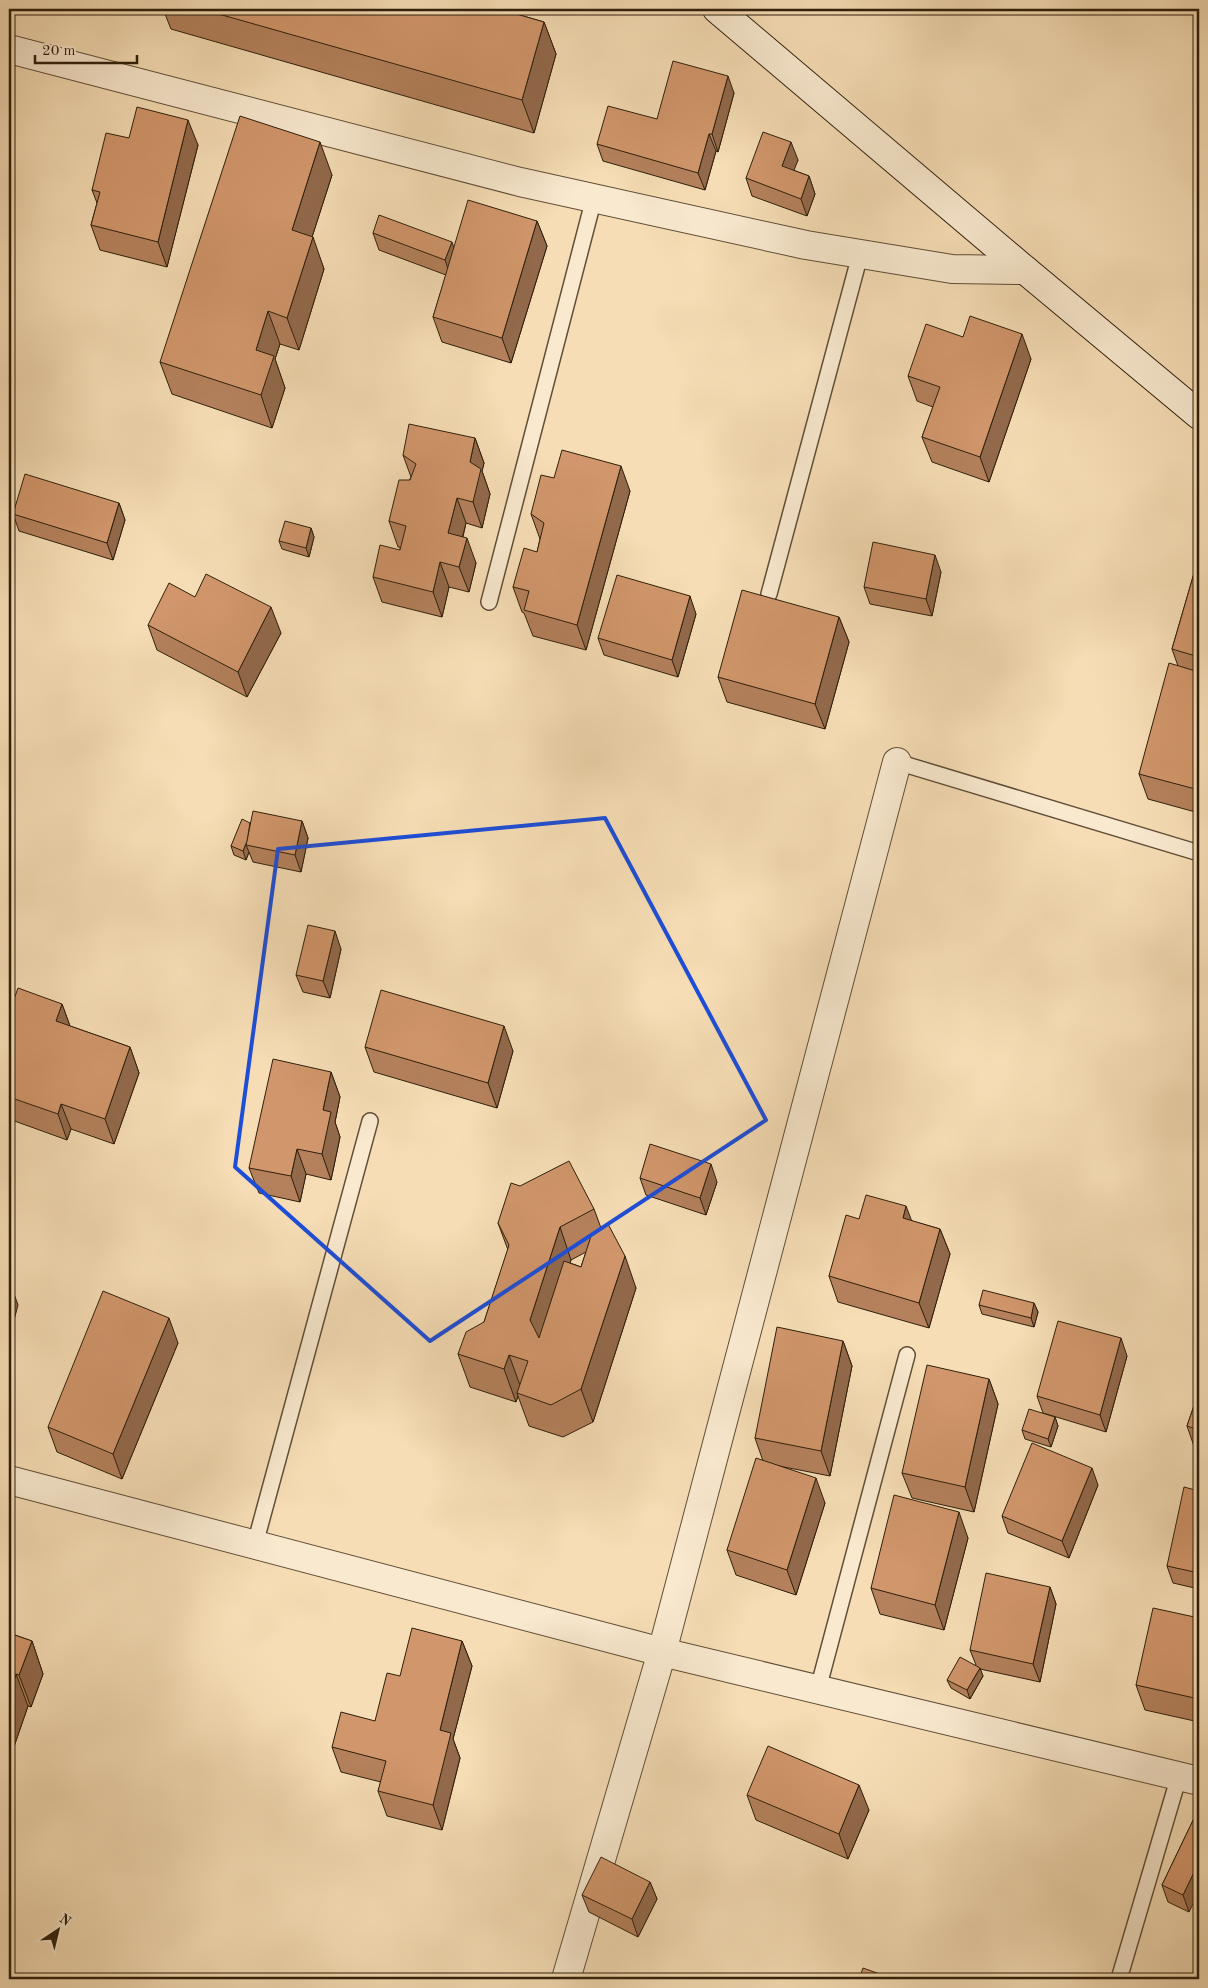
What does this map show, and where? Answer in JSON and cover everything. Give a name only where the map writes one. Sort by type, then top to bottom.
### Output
[{"type":"street","points":[[717,9],[1199,415]]},
{"type":"street","points":[[9,49],[520,182],[806,245],[952,269],[1025,270]]},
{"type":"street","points":[[566,1979],[662,1652],[897,762]]},
{"type":"street","points":[[9,1480],[662,1652],[1189,1778]]},
{"type":"lane","points":[[490,602],[594,198]]},
{"type":"lane","points":[[769,594],[860,255]]},
{"type":"lane","points":[[897,762],[1199,853]]},
{"type":"lane","points":[[255,1544],[370,1121]]},
{"type":"lane","points":[[818,1689],[907,1355]]},
{"type":"lane","points":[[1119,1979],[1189,1778]]},
{"type":"highlighted area","points":[[605,818],[766,1120],[430,1341],[235,1167],[278,849]]},
{"type":"building","points":[[201,9],[499,9],[544,22],[522,100]]},
{"type":"building","points":[[673,61],[728,76],[712,134],[709,134],[698,173],[597,144],[608,106],[657,119]]},
{"type":"building","points":[[137,107],[188,120],[158,242],[91,225],[100,192],[92,190],[106,133],[129,138]]},
{"type":"building","points":[[240,116],[320,142],[292,230],[313,237],[287,318],[268,311],[256,350],[274,356],[261,395],[160,362]]},
{"type":"building","points":[[763,132],[791,142],[782,166],[809,176],[801,199],[746,178]]},
{"type":"building","points":[[468,200],[537,221],[502,338],[433,317]]},
{"type":"building","points":[[379,215],[452,242],[445,260],[373,233]]},
{"type":"building","points":[[970,316],[1022,334],[980,457],[922,437],[940,387],[908,376],[926,324],[963,337]]},
{"type":"building","points":[[409,424],[475,438],[470,462],[481,469],[473,502],[457,498],[448,533],[467,538],[459,567],[440,562],[433,592],[373,577],[380,545],[400,550],[406,526],[389,521],[399,480],[410,480],[416,464],[403,455]]},
{"type":"building","points":[[562,450],[621,466],[577,625],[524,610],[529,591],[513,587],[524,548],[537,552],[544,523],[531,514],[541,475],[554,478]]},
{"type":"building","points":[[25,474],[119,503],[107,543],[13,514]]},
{"type":"building","points":[[285,521],[311,528],[306,548],[279,541]]},
{"type":"building","points":[[873,542],[935,555],[926,599],[864,587]]},
{"type":"building","points":[[1199,556],[1199,657],[1172,649]]},
{"type":"building","points":[[206,574],[271,607],[238,672],[148,625],[169,583],[195,597]]},
{"type":"building","points":[[617,575],[690,596],[672,660],[598,638]]},
{"type":"building","points":[[742,590],[839,617],[815,704],[718,677]]},
{"type":"building","points":[[1169,663],[1199,672],[1199,790],[1139,774]]},
{"type":"building","points":[[253,811],[302,821],[295,855],[246,845]]},
{"type":"building","points":[[242,819],[250,823],[243,851],[231,846]]},
{"type":"building","points":[[308,925],[335,931],[323,981],[296,975]]},
{"type":"building","points":[[18,988],[62,1004],[56,1021],[130,1047],[105,1119],[61,1104],[58,1114],[9,1097],[9,1013]]},
{"type":"building","points":[[381,990],[504,1026],[488,1083],[365,1047]]},
{"type":"building","points":[[273,1059],[331,1072],[323,1110],[331,1112],[322,1154],[297,1149],[291,1176],[249,1168]]},
{"type":"building","points":[[650,1144],[711,1164],[700,1198],[640,1178]]},
{"type":"building","points":[[569,1161],[594,1209],[560,1227],[530,1320],[539,1338],[564,1261],[581,1267],[592,1233],[608,1224],[625,1256],[581,1389],[551,1405],[517,1393],[528,1361],[509,1355],[504,1369],[458,1354],[466,1332],[484,1322],[509,1245],[498,1223],[511,1183],[520,1186]]},
{"type":"building","points":[[866,1195],[906,1206],[903,1218],[940,1229],[919,1303],[829,1276],[846,1215],[859,1219]]},
{"type":"building","points":[[983,1290],[1034,1303],[1031,1318],[979,1305]]},
{"type":"building","points":[[103,1291],[169,1318],[113,1454],[48,1427]]},
{"type":"building","points":[[1058,1321],[1121,1338],[1100,1415],[1037,1396]]},
{"type":"building","points":[[777,1327],[843,1341],[821,1451],[755,1438]]},
{"type":"building","points":[[927,1365],[989,1379],[965,1487],[902,1473]]},
{"type":"building","points":[[1199,1391],[1199,1430],[1187,1426]]},
{"type":"building","points":[[1029,1409],[1055,1417],[1048,1439],[1022,1430]]},
{"type":"building","points":[[1032,1443],[1092,1468],[1062,1541],[1002,1516]]},
{"type":"building","points":[[756,1458],[816,1478],[787,1570],[727,1550]]},
{"type":"building","points":[[1184,1487],[1199,1491],[1199,1573],[1167,1566]]},
{"type":"building","points":[[894,1495],[959,1512],[935,1605],[871,1588]]},
{"type":"building","points":[[986,1573],[1050,1587],[1033,1664],[970,1650]]},
{"type":"building","points":[[1153,1608],[1199,1618],[1199,1699],[1136,1685]]},
{"type":"building","points":[[412,1628],[462,1641],[440,1730],[451,1733],[433,1805],[378,1791],[386,1761],[332,1747],[341,1712],[375,1721],[387,1673],[400,1676]]},
{"type":"building","points":[[9,1633],[32,1641],[19,1675],[16,1674],[9,1695]]},
{"type":"building","points":[[960,1657],[980,1668],[967,1690],[947,1680]]},
{"type":"building","points":[[768,1746],[859,1785],[839,1834],[747,1795]]},
{"type":"building","points":[[1197,1812],[1199,1813],[1199,1862],[1183,1895],[1162,1885]]},
{"type":"building","points":[[601,1857],[650,1882],[632,1919],[582,1895]]},
{"type":"building","points":[[863,1968],[891,1978],[891,1979],[859,1979]]}]
